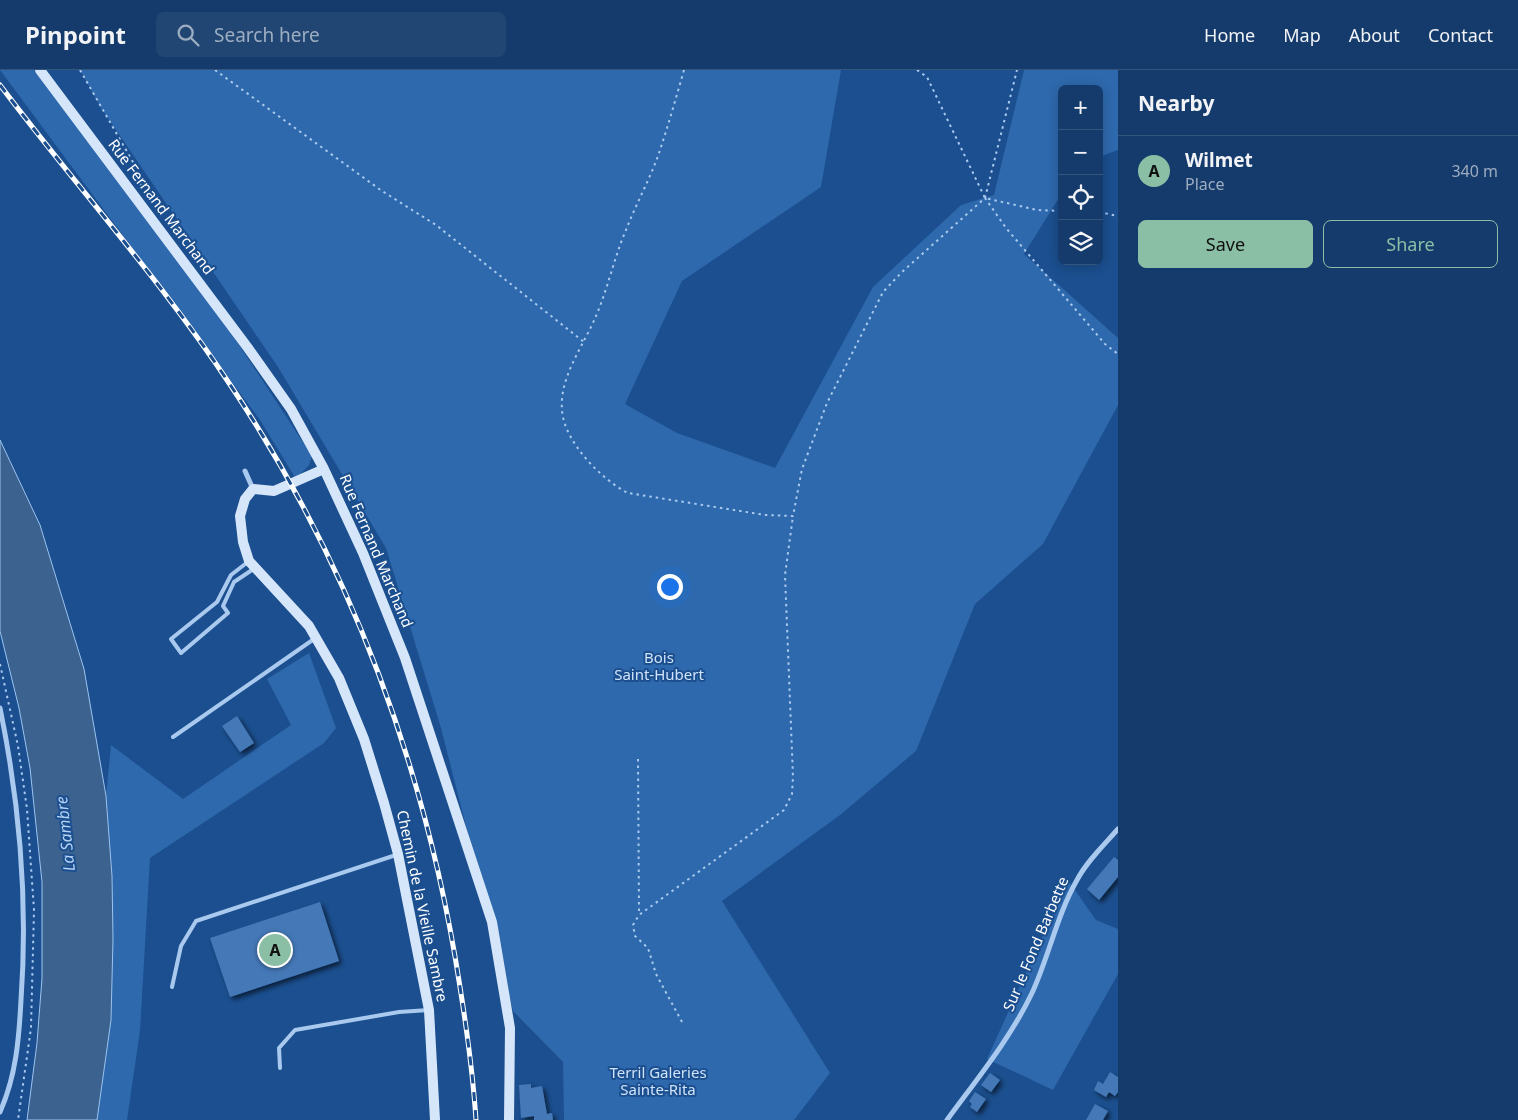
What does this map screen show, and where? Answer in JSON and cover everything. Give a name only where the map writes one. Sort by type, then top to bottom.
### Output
[{"type":"street","name":"Rue Fernand Marchand","points":[[40,70],[290,409],[324,469],[363,553],[405,658],[492,922],[510,1028],[510,1120]]},
{"type":"street","points":[[245,471],[252,489],[274,491],[324,469]]},
{"type":"street","name":"Chemin de la Vieille Sambre","points":[[252,489],[245,499],[240,516],[243,542],[252,564],[310,626],[339,678],[364,739],[398,854],[429,1010],[435,1120]]},
{"type":"street","points":[[0,708],[10,758],[18,819],[24,902],[24,969],[19,1038],[13,1076],[0,1112]]},
{"type":"street","name":"Sur le Fond Barbette","points":[[946,1120],[1012,1030],[1032,993],[1051,948],[1065,905],[1077,879],[1118,829]]},
{"type":"lane","points":[[252,564],[234,582],[224,606],[228,614],[181,653],[171,639],[218,602],[232,575],[252,564]]},
{"type":"lane","points":[[173,738],[316,638]]},
{"type":"lane","points":[[172,987],[181,946],[196,921],[398,854]]},
{"type":"lane","points":[[280,1068],[279,1048],[295,1030],[399,1012],[429,1010]]},
{"type":"path","points":[[80,70],[141,176],[140,204]]},
{"type":"path","points":[[215,70],[382,191],[436,225],[584,342]]},
{"type":"path","points":[[684,70],[658,155],[625,230],[597,315],[567,376],[562,398],[564,424],[576,446],[602,476],[614,486],[628,493],[765,515],[793,516]]},
{"type":"path","points":[[917,70],[927,77],[985,198],[1006,228],[1099,337],[1118,354]]},
{"type":"path","points":[[682,1022],[656,974],[648,948],[635,936],[634,924],[639,915],[784,810],[792,794],[794,777],[785,576],[793,516],[802,469],[827,403],[883,292],[985,198],[1017,70]]},
{"type":"path","points":[[985,198],[1037,210],[1058,211]]},
{"type":"path","points":[[1103,213],[1118,216]]},
{"type":"path","points":[[638,759],[639,915]]},
{"type":"path","points":[[18,1120],[32,1028],[33,992]]},
{"type":"green space","points":[[0,70],[34,70],[228,328],[312,456],[309,465],[296,479],[260,420]]},
{"type":"green space","name":"Bois Saint-Hubert","points":[[80,70],[841,70],[821,187],[682,281],[625,404],[677,433],[775,468],[873,287],[961,205],[994,195],[1024,70],[1118,70],[1118,150],[1103,156],[1103,85],[1058,85],[1058,199],[1024,254],[1118,338],[1118,405],[1043,544],[975,604],[916,751],[840,815],[722,901],[830,1073],[794,1120],[564,1120],[563,1062],[513,1011],[441,728],[386,548],[278,367],[101,108]]},
{"type":"green space","points":[[309,653],[336,728],[324,743],[150,858],[140,1031],[127,1120],[97,1120],[111,1020],[112,876],[106,796],[111,745],[183,799],[291,725],[267,679]]},
{"type":"green space","points":[[1068,880],[1096,920],[1118,929],[1118,974],[1053,1090],[987,1059]]},
{"type":"water","name":"La Sambre","points":[[0,440],[40,525],[84,669],[106,796],[112,876],[111,1020],[97,1120],[27,1120],[37,1043],[42,978],[42,882],[30,768],[19,708],[0,631]]},
{"type":"building","points":[[237,716],[254,743],[240,752],[222,726]]},
{"type":"building","points":[[1114,857],[1118,860],[1118,877],[1099,900],[1087,889]]},
{"type":"building","points":[[320,902],[339,961],[230,997],[210,938]]},
{"type":"building","points":[[1110,1072],[1118,1077],[1118,1092],[1115,1096],[1109,1092],[1106,1097],[1094,1090],[1098,1081],[1103,1084]]},
{"type":"building","points":[[990,1073],[1000,1080],[991,1092],[981,1085]]},
{"type":"building","points":[[531,1084],[531,1088],[542,1086],[547,1114],[552,1113],[553,1120],[534,1120],[534,1116],[521,1118],[519,1085]]},
{"type":"building","points":[[975,1092],[986,1099],[977,1112],[970,1107],[972,1104],[969,1101]]},
{"type":"building","points":[[1095,1104],[1108,1111],[1103,1120],[1086,1120]]},
{"type":"railway","points":[[0,85],[176,308],[231,386],[274,455],[313,526],[348,599],[379,674],[405,750],[427,828],[446,907],[460,987],[470,1053],[476,1120]]},
{"type":"place","name":"Wilmet","points":[[275,950]]},
{"type":"park label","name":"Terril Galeries Sainte-Rita","points":[[658,1082]]}]
